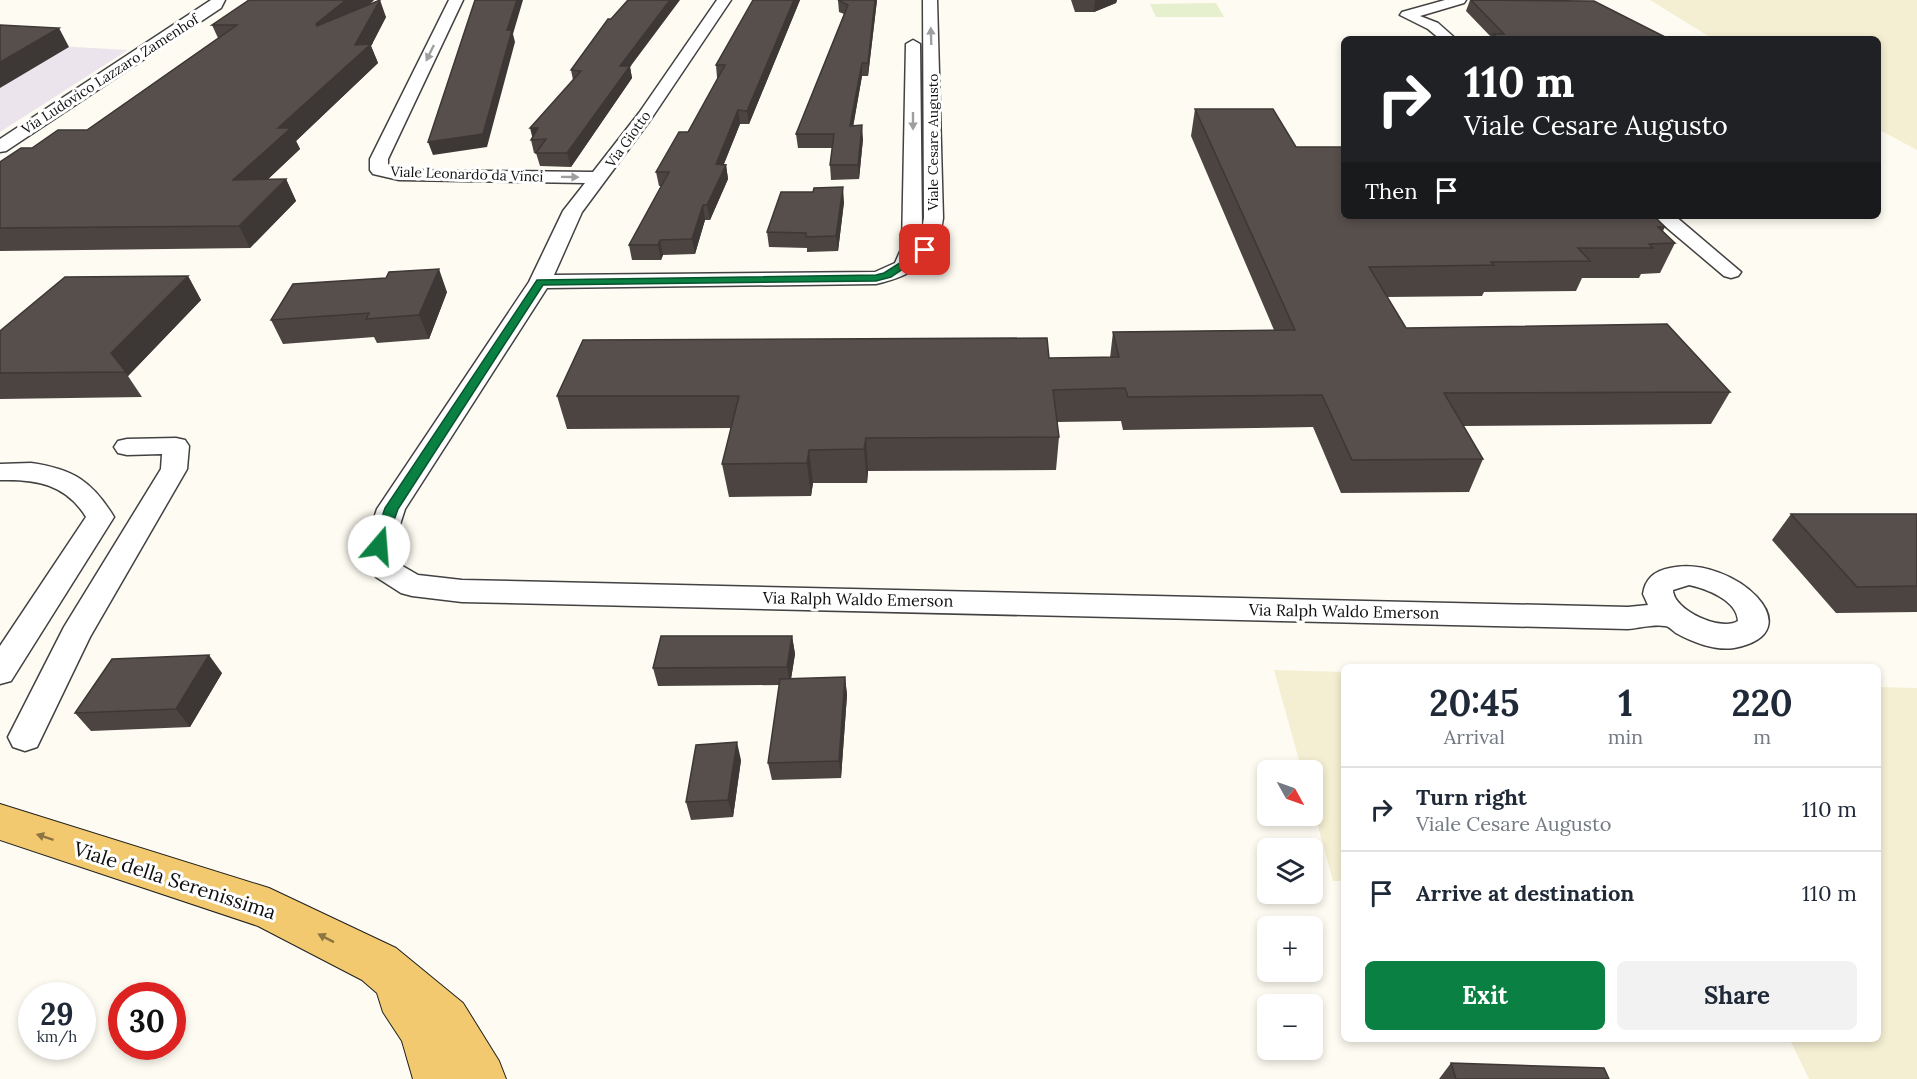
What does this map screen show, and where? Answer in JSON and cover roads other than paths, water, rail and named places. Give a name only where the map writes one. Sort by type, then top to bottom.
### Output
[{"type":"main road","name":"Viale della Serenissima","points":[[0,822],[269,909],[379,964],[446,1020],[481,1079]]},
{"type":"main road","points":[[379,964],[424,1030],[438,1079]]},
{"type":"street","name":"Via Ludovico Lazzaro Zamenhof","points":[[0,147],[98,85],[216,5],[218,0]]},
{"type":"street","name":"Viale Leonardo da Vinci","points":[[456,0],[379,159],[379,170],[399,175],[600,178]]},
{"type":"street","name":"Via Giotto","points":[[540,282],[573,211],[645,116],[724,0]]},
{"type":"street","name":"Viale Cesare Augusto","points":[[540,282],[876,278],[888,275],[925,250],[934,227],[934,106],[930,0]]},
{"type":"street","points":[[1445,36],[1433,26],[1407,15],[1459,0]]},
{"type":"street","name":"Viale Cesare Augusto","points":[[899,268],[910,257],[912,247],[913,12]]},
{"type":"street","points":[[1667,219],[1731,272]]},
{"type":"street","name":"Via Ralph Waldo Emerson","points":[[540,282],[391,508],[379,546],[386,570],[412,585],[462,591],[1628,618],[1670,614]]},
{"type":"street","points":[[25,737],[75,635],[174,469],[176,446],[127,447]]},
{"type":"street","points":[[0,672],[9,651],[100,517],[76,507],[40,483],[13,471]]}]
